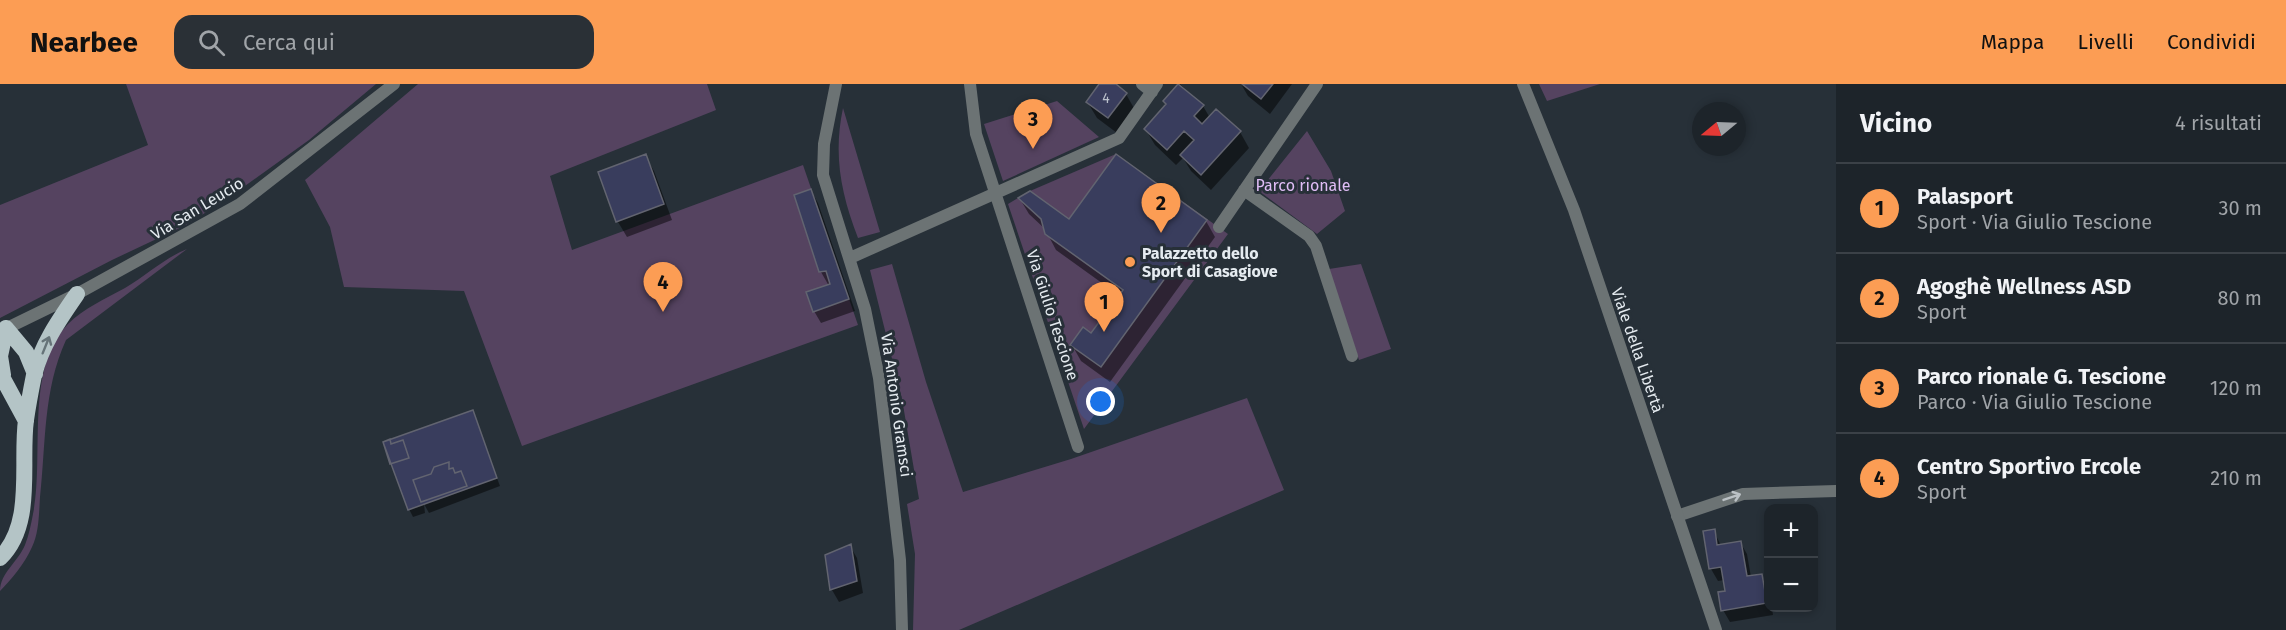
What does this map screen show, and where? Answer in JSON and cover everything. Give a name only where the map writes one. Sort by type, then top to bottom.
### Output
[{"type":"highway","points":[[0,558],[7,551],[18,526],[23,493],[26,421],[35,374],[48,337],[77,294]]},
{"type":"highway","points":[[3,330],[26,352],[35,374]]},
{"type":"highway","points":[[3,330],[0,356],[2,374],[26,421]]},
{"type":"street","name":"Via San Leucio","points":[[3,330],[77,294],[240,204],[394,84]]},
{"type":"street","name":"Via Antonio Gramsci","points":[[836,84],[825,144],[823,175],[850,258],[879,378],[900,560],[902,630]]},
{"type":"street","name":"Via Giulio Tescione","points":[[970,84],[976,134],[1078,447]]},
{"type":"street","points":[[1219,227],[1317,84]]},
{"type":"street","name":"Viale della Libertà","points":[[1522,84],[1574,210],[1716,630]]},
{"type":"street","points":[[850,258],[1119,138],[1150,87]]},
{"type":"street","points":[[1244,190],[1309,236],[1316,246],[1352,356]]},
{"type":"street","points":[[1677,516],[1743,494],[1836,491]]},
{"type":"green space","points":[[126,84],[376,84],[309,140],[224,201],[184,226],[0,318],[0,205],[148,145]]},
{"type":"green space","points":[[418,84],[707,84],[716,110],[550,176],[572,250],[803,165],[858,325],[522,446],[464,291],[344,287],[330,227],[305,180]]},
{"type":"green space","points":[[1539,84],[1600,84],[1547,101]]},
{"type":"green space","points":[[1057,101],[1099,137],[1003,181],[984,124]]},
{"type":"green space","points":[[843,108],[880,232],[858,238],[847,206],[840,174],[839,142]]},
{"type":"green space","name":"Parco rionale","points":[[1307,131],[1331,171],[1345,211],[1317,234],[1259,191]]},
{"type":"green space","points":[[1116,154],[1228,234],[1084,429],[1008,204],[1030,191]]},
{"type":"green space","points":[[187,249],[66,340],[49,397],[36,536],[22,565],[0,591],[6,573],[25,545],[31,526],[36,491],[41,388],[54,342],[68,324],[81,313],[125,288],[170,257]]},
{"type":"green space","points":[[892,264],[926,382],[963,492],[1071,459],[1247,398],[1284,490],[959,630],[913,630],[915,554],[907,504],[919,499],[902,399],[870,270]]},
{"type":"green space","points":[[1361,264],[1391,349],[1359,360],[1329,269]]},
{"type":"building","points":[[1099,84],[1116,84],[1127,93],[1108,118],[1086,102]]},
{"type":"building","points":[[1178,84],[1204,105],[1194,116],[1202,124],[1216,109],[1241,131],[1201,175],[1180,155],[1194,140],[1184,131],[1167,150],[1144,129],[1166,104],[1163,101]]},
{"type":"building","points":[[1242,84],[1273,84],[1261,99]]},
{"type":"building","points":[[646,154],[664,204],[616,222],[598,172]]},
{"type":"building","name":"Palazzetto dello Sport di Casagiove","points":[[1116,154],[1207,220],[1101,367],[1070,345],[1083,327],[1091,333],[1123,290],[1045,234],[1041,219],[1018,198],[1030,191],[1069,219]]},
{"type":"building","points":[[811,189],[849,299],[813,312],[806,292],[830,284],[826,271],[819,272],[794,195]]},
{"type":"building","points":[[473,410],[497,478],[408,510],[383,442]]},
{"type":"building","points":[[390,439],[391,444],[403,440],[409,458],[390,464],[383,442]]},
{"type":"building","points":[[449,462],[449,469],[453,468],[455,473],[461,471],[467,486],[421,502],[413,480],[431,474],[434,467]]},
{"type":"building","points":[[1715,529],[1717,545],[1741,541],[1747,576],[1762,574],[1764,604],[1721,611],[1718,592],[1725,591],[1721,567],[1709,569],[1703,531]]},
{"type":"building","points":[[851,544],[857,581],[830,590],[825,555]]},
{"type":"place","name":"Parco rionale G. Tescione","points":[[1033,149]]},
{"type":"place","name":"Agoghè Wellness ASD","points":[[1161,233]]},
{"type":"place","name":"Palazzetto dello Sport di Casagiove","points":[[1130,262]]},
{"type":"place","name":"Centro Sportivo Ercole","points":[[663,312]]},
{"type":"place","name":"Palasport","points":[[1104,332]]}]
